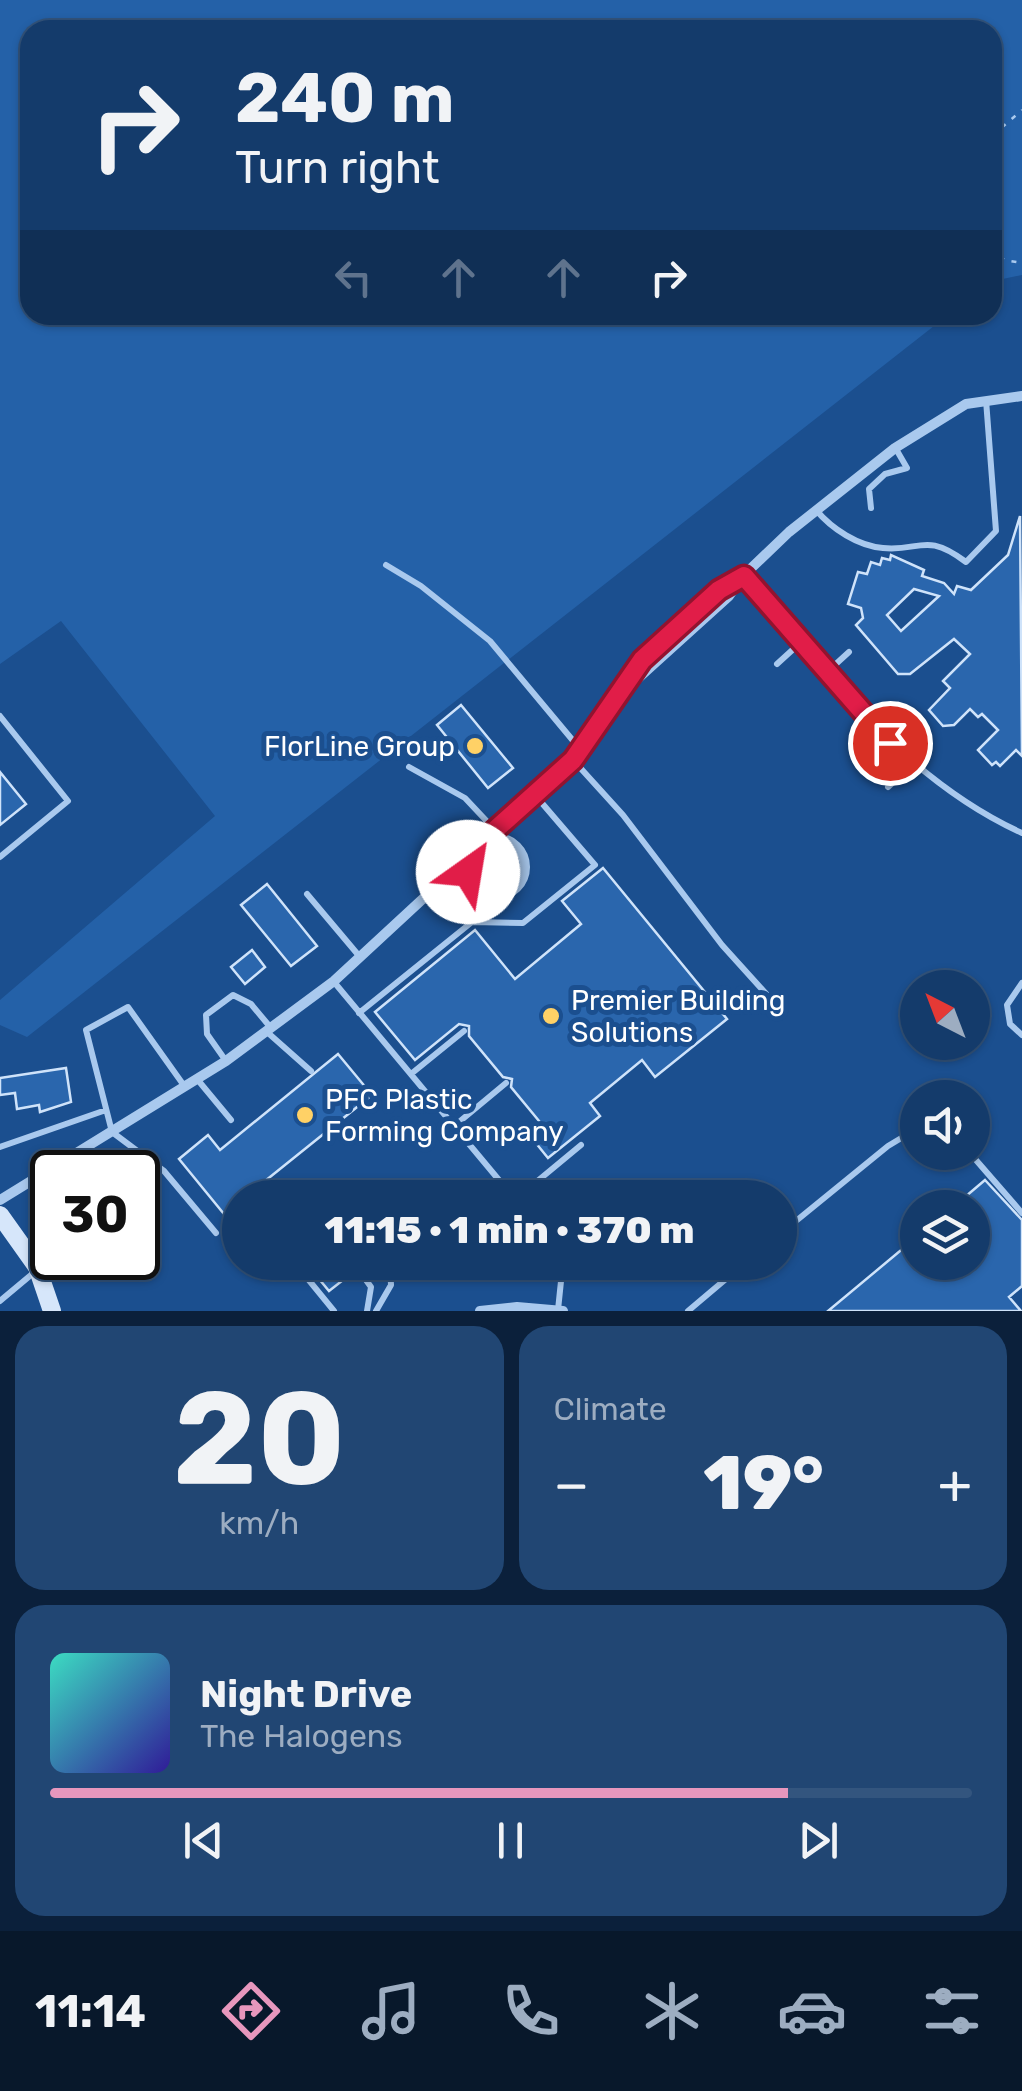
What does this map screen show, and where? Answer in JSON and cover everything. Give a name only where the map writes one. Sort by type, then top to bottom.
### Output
[{"type":"main road","points":[[0,1215],[30,1258]]},
{"type":"main road","points":[[41,1280],[52,1311]]},
{"type":"street","points":[[0,1200],[226,1061],[334,981],[573,760],[616,698],[729,596],[744,576],[815,509],[954,409],[986,399],[1022,396]]},
{"type":"street","points":[[494,839],[512,844],[524,859],[518,886],[502,896],[476,888],[468,872],[476,847],[494,839]]},
{"type":"street","points":[[480,1311],[517,1306],[561,1310]]},
{"type":"lane","points":[[815,509],[831,527],[880,548],[921,542],[966,562],[996,531],[986,399]]},
{"type":"lane","points":[[871,508],[869,489],[885,474],[908,468],[896,448]]},
{"type":"lane","points":[[386,565],[421,586],[490,641],[580,749]]},
{"type":"lane","points":[[744,576],[826,673],[913,764],[989,818],[1022,833]]},
{"type":"lane","points":[[778,664],[800,643]]},
{"type":"lane","points":[[826,673],[849,652]]},
{"type":"lane","points":[[852,747],[898,705]]},
{"type":"lane","points":[[0,716],[68,801],[0,858]]},
{"type":"lane","points":[[573,760],[778,1008]]},
{"type":"lane","points":[[888,787],[913,764]]},
{"type":"lane","points":[[409,766],[465,798],[495,830]]},
{"type":"lane","points":[[359,1012],[472,922],[522,923],[595,865],[535,795]]},
{"type":"lane","points":[[306,894],[361,958]]},
{"type":"lane","points":[[334,981],[500,1180]]},
{"type":"lane","points":[[1022,982],[1007,1005],[1010,1024],[1022,1035]]},
{"type":"lane","points":[[226,1061],[207,1034],[206,1015],[232,995],[250,1004],[269,1030],[311,1071]]},
{"type":"lane","points":[[185,1087],[128,1007],[86,1030],[112,1132],[164,1171],[216,1233]]},
{"type":"lane","points":[[410,1075],[464,1032]]},
{"type":"lane","points":[[197,1079],[231,1120]]},
{"type":"lane","points":[[453,1127],[506,1084]]},
{"type":"lane","points":[[0,1147],[106,1110]]},
{"type":"lane","points":[[797,1220],[900,1139]]},
{"type":"lane","points":[[538,1180],[581,1144]]},
{"type":"lane","points":[[985,1170],[1022,1213]]},
{"type":"lane","points":[[0,1302],[30,1277]]},
{"type":"lane","points":[[309,1280],[334,1311]]},
{"type":"lane","points":[[366,1280],[371,1287],[367,1311]]},
{"type":"lane","points":[[376,1311],[392,1280]]},
{"type":"lane","points":[[561,1310],[564,1280]]},
{"type":"lane","points":[[688,1311],[725,1280]]},
{"type":"path","points":[[1002,127],[1022,110]]},
{"type":"shaded area","points":[[0,0],[1022,0],[1022,275],[1002,279],[1002,20],[20,20],[20,325],[935,325],[27,1037],[0,1025],[0,1000],[215,816],[61,621],[0,664]]},
{"type":"building","points":[[1020,516],[1022,756],[1016,750],[1000,766],[996,762],[992,765],[978,750],[998,730],[982,714],[978,717],[970,709],[954,725],[943,726],[929,710],[950,688],[943,681],[970,654],[954,639],[910,674],[898,674],[856,625],[863,618],[861,608],[848,604],[858,572],[867,574],[871,562],[880,565],[882,558],[890,560],[891,555],[924,570],[922,576],[944,583],[954,594],[957,586],[971,590],[1008,555]],"holes":[[[914,589],[939,596],[901,631],[887,615]]]},
{"type":"building","name":"FlorLine Group","points":[[461,705],[513,768],[488,788],[437,725]]},
{"type":"building","points":[[0,772],[26,804],[0,825]]},
{"type":"building","name":"Premier Building Solutions","points":[[603,868],[727,1019],[655,1077],[642,1060],[590,1103],[600,1116],[548,1158],[531,1137],[544,1127],[511,1087],[512,1079],[503,1077],[469,1036],[469,1026],[459,1024],[415,1060],[375,1012],[475,930],[515,979],[581,924],[562,901]]},
{"type":"building","points":[[267,884],[317,946],[291,966],[241,905]]},
{"type":"building","points":[[252,950],[265,967],[245,984],[231,967]]},
{"type":"building","name":"PFC Plastic Forming Company","points":[[338,1054],[372,1095],[266,1180],[222,1180],[222,1212],[179,1159],[208,1135],[220,1150]]},
{"type":"building","points":[[66,1068],[71,1102],[40,1112],[39,1105],[17,1109],[15,1093],[0,1095],[0,1078]]},
{"type":"building","points":[[985,1180],[1022,1220],[1022,1286],[1009,1297],[1021,1311],[828,1311],[900,1251],[900,1280],[990,1280],[990,1190],[973,1190]]},
{"type":"building","points":[[320,1280],[343,1280],[329,1291]]},
{"type":"place","name":"FlorLine Group","points":[[475,746]]},
{"type":"place","name":"Premier Building Solutions","points":[[551,1016]]},
{"type":"place","name":"PFC Plastic Forming Company","points":[[305,1115]]},
{"type":"route","points":[[468,872],[470,854],[476,847],[573,760],[642,660],[719,590],[744,576],[890,743]]}]
